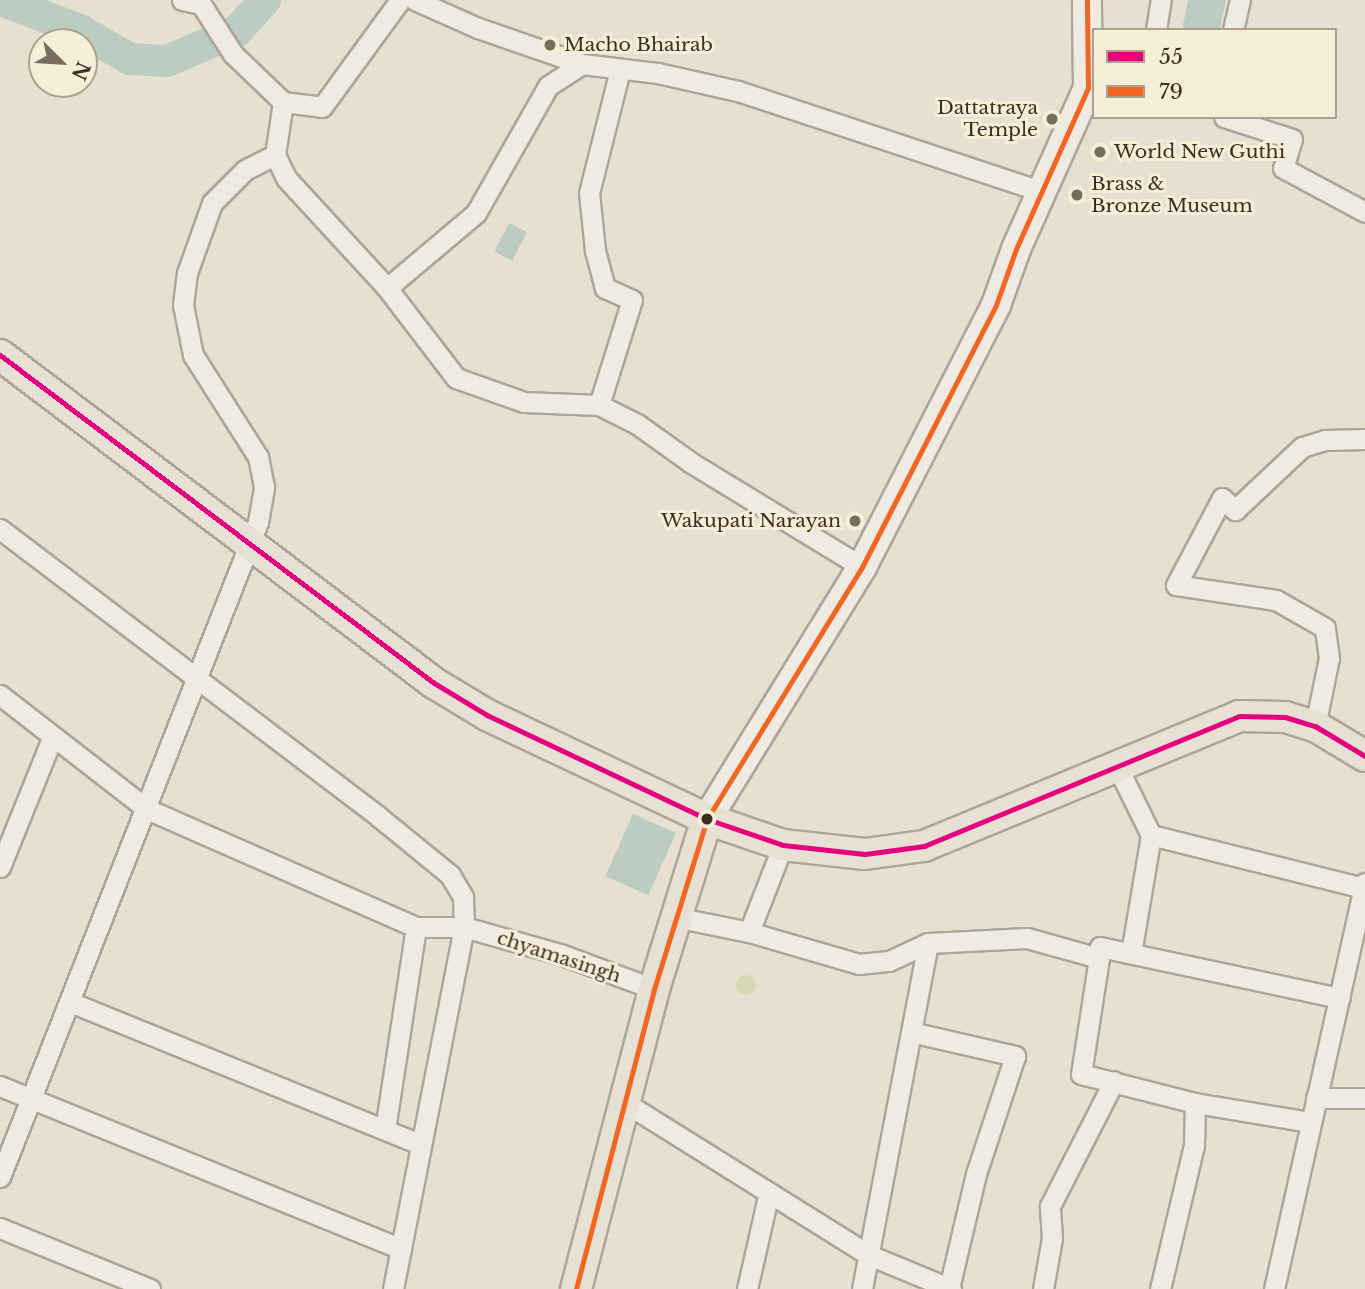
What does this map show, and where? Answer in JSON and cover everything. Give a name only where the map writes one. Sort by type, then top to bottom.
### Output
[{"type":"main road","points":[[576,1289],[654,989],[707,819],[862,567],[996,305],[1043,192],[1091,89],[1087,0]]},
{"type":"main road","points":[[0,355],[434,683],[487,715],[707,819],[782,845],[865,854],[924,846],[1238,716],[1285,717],[1315,726],[1365,756]]},
{"type":"street","points":[[182,0],[208,7],[233,54],[283,103],[322,107],[400,0]]},
{"type":"street","points":[[415,0],[478,28],[582,64],[738,90],[1043,192]]},
{"type":"street","points":[[1156,28],[1161,0]]},
{"type":"street","points":[[1233,28],[1240,0]]},
{"type":"street","points":[[387,289],[477,213],[548,86],[582,64]]},
{"type":"street","points":[[599,405],[632,300],[605,288],[595,250],[589,193],[620,70]]},
{"type":"street","points":[[283,103],[275,155],[286,178],[387,289],[456,378],[524,402],[599,405],[637,424],[690,462],[862,567]]},
{"type":"street","points":[[1230,119],[1292,139],[1283,168],[1365,212]]},
{"type":"street","points":[[0,1177],[147,808],[194,679],[250,544],[262,504],[262,472],[239,422],[192,355],[183,305],[187,273],[212,203],[227,184],[275,155]]},
{"type":"street","points":[[1315,726],[1329,658],[1325,628],[1276,600],[1176,585],[1222,498],[1235,510],[1302,447],[1325,440],[1365,439]]},
{"type":"street","points":[[0,528],[194,679],[302,756],[450,875],[463,897],[464,927],[393,1289]]},
{"type":"street","points":[[0,695],[147,808],[415,927],[385,1130]]},
{"type":"street","points":[[0,867],[53,736]]},
{"type":"street","points":[[1117,766],[1151,835],[1131,953]]},
{"type":"street","points":[[1151,835],[1364,885],[1274,1289]]},
{"type":"street","points":[[749,932],[782,845]]},
{"type":"street","points":[[675,917],[749,932],[859,964],[889,961],[928,943],[1027,938],[1099,958]]},
{"type":"street","name":"chyamasingh","points":[[415,927],[464,927],[560,954],[654,989]]},
{"type":"street","points":[[862,1289],[928,943]]},
{"type":"street","points":[[1310,1122],[1195,1103],[1081,1074],[1100,947],[1340,998]]},
{"type":"street","points":[[70,1002],[420,1144]]},
{"type":"street","points":[[624,1102],[869,1255],[950,1288],[976,1174],[1015,1056],[911,1032]]},
{"type":"street","points":[[1043,1289],[1052,1238],[1050,1206],[1114,1081]]},
{"type":"street","points":[[0,1086],[401,1249]]},
{"type":"street","points":[[1315,1098],[1365,1098]]},
{"type":"street","points":[[1160,1289],[1194,1145],[1195,1103]]},
{"type":"street","points":[[747,1289],[769,1192]]},
{"type":"street","points":[[0,1228],[150,1289]]},
{"type":"green space","points":[[742,975],[750,975],[756,985],[750,995],[742,995],[736,989],[736,981]]},
{"type":"shaded area","points":[[1188,0],[1226,0],[1220,28],[1182,28]]},
{"type":"shaded area","points":[[509,223],[527,232],[512,261],[494,252]]},
{"type":"shaded area","points":[[633,814],[676,833],[648,895],[605,876]]},
{"type":"waterway","points":[[1,0],[80,30],[130,59],[167,61],[237,31],[265,0]]},
{"type":"transit line","name":"79","points":[[576,1289],[654,989],[707,819],[862,567],[996,305],[1016,249],[1088,88],[1087,0]]},
{"type":"transit line","name":"55","points":[[0,355],[434,683],[487,715],[707,819],[783,845],[865,854],[924,846],[1239,716],[1285,717],[1315,726],[1365,756]]},
{"type":"place","name":"Macho Bhairab","points":[[550,45]]},
{"type":"place","name":"Dattatraya Temple","points":[[1052,119]]},
{"type":"place","name":"World New Guthi","points":[[1100,152]]},
{"type":"place","name":"Brass & Bronze Museum","points":[[1077,195]]},
{"type":"place","name":"Wakupati Narayan","points":[[855,521]]}]
